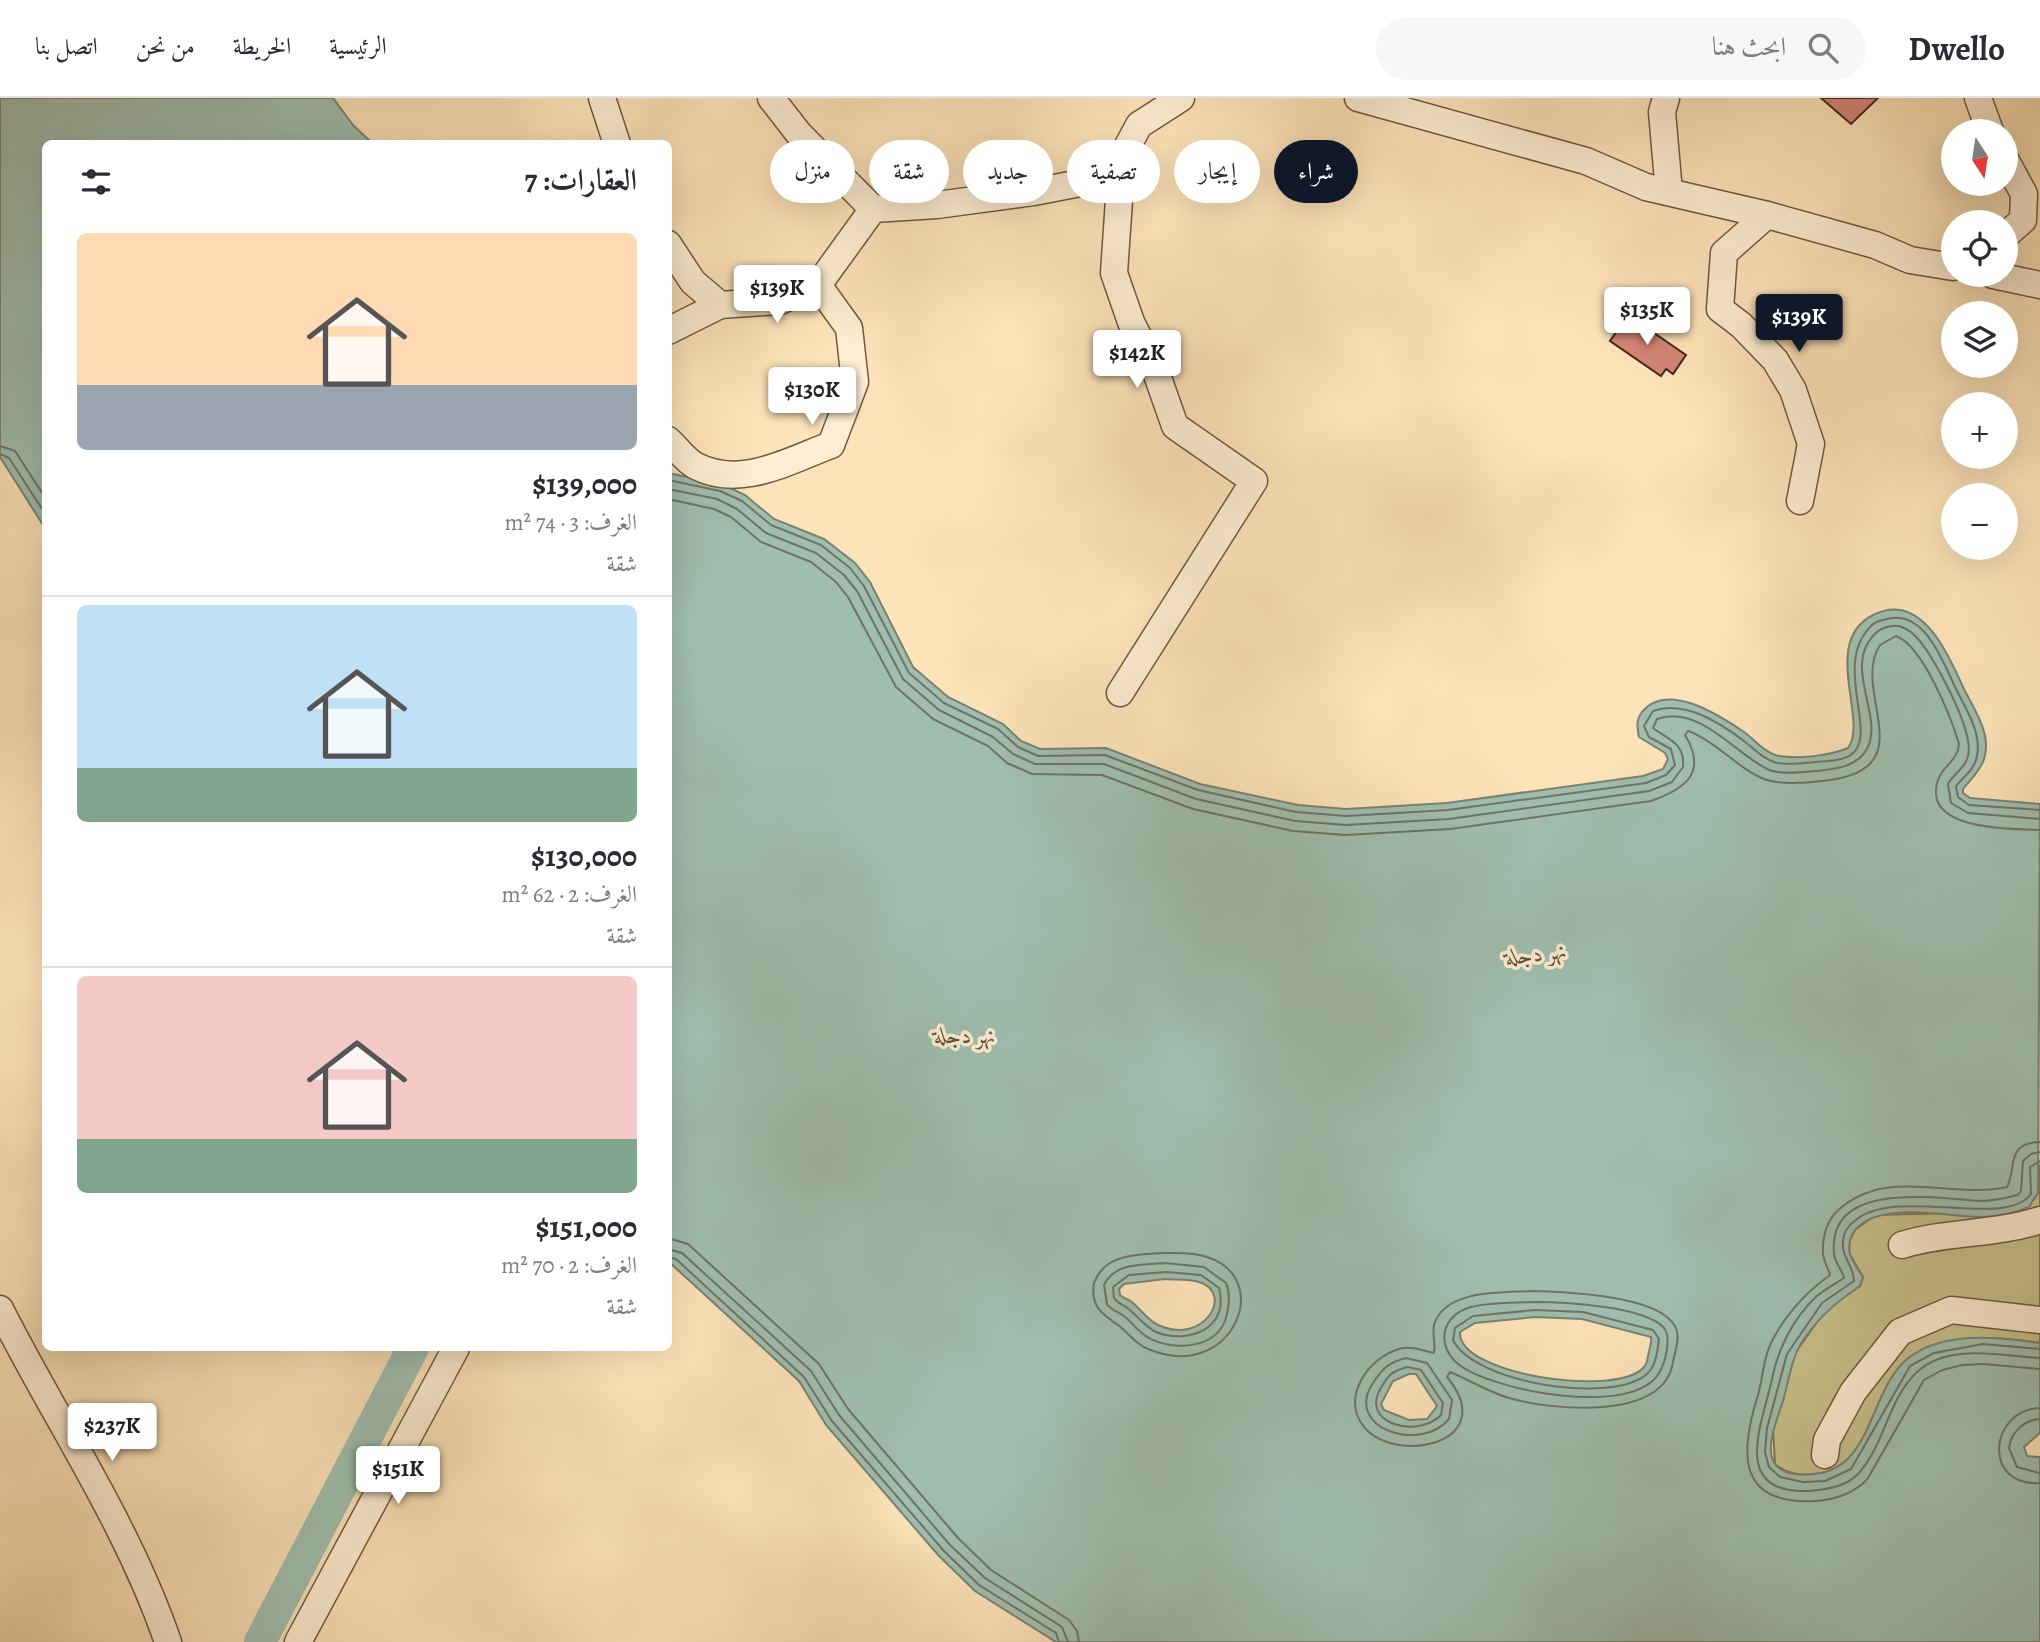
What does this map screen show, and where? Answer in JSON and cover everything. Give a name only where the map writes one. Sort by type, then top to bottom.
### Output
[{"type":"street","points":[[602,98],[616,140]]},
{"type":"street","points":[[771,98],[799,134],[873,209],[937,205],[1067,186]]},
{"type":"street","points":[[1131,140],[1139,125],[1181,98]]},
{"type":"street","points":[[1358,98],[1586,161],[1646,187],[1767,215],[1875,246],[1910,260],[1941,265]]},
{"type":"street","points":[[1666,98],[1662,111],[1670,192]]},
{"type":"street","points":[[1978,98],[1986,119]]},
{"type":"street","points":[[2018,183],[2024,194],[2023,220],[2018,224]]},
{"type":"street","points":[[1119,203],[1114,273],[1131,322],[1156,372],[1175,426],[1254,481],[1120,693]]},
{"type":"street","points":[[672,329],[720,305],[780,302],[818,285],[873,209]]},
{"type":"street","points":[[1767,215],[1724,253],[1720,309],[1741,325],[1775,360],[1793,390],[1811,444],[1800,501]]},
{"type":"street","points":[[672,250],[693,282],[720,305]]},
{"type":"street","points":[[2018,280],[2040,285]]},
{"type":"street","points":[[672,444],[695,466],[736,477],[766,470],[831,445],[855,382],[849,328],[818,285]]},
{"type":"street","points":[[1902,1245],[1919,1240],[2014,1229],[2040,1220]]},
{"type":"street","points":[[0,1308],[28,1364],[117,1520],[168,1642]]},
{"type":"street","points":[[1825,1455],[1827,1440],[1853,1392],[1900,1332],[1951,1310],[2040,1320]]},
{"type":"street","points":[[298,1642],[454,1351]]},
{"type":"shaded area","points":[[2040,1165],[2040,1343],[1994,1338],[1968,1340],[1911,1357],[1893,1377],[1858,1447],[1846,1461],[1831,1470],[1810,1475],[1791,1472],[1775,1464],[1773,1429],[1793,1356],[1827,1308],[1860,1286],[1863,1277],[1849,1253],[1850,1239],[1856,1229],[1876,1215],[1952,1213],[1982,1217],[2038,1193],[2036,1170]]},
{"type":"water","points":[[0,98],[333,98],[353,125],[369,140],[42,140],[42,523],[0,457]]},
{"type":"water","name":"نهر دجلة","points":[[672,474],[722,484],[745,495],[774,519],[824,539],[855,563],[870,582],[913,667],[948,697],[1003,724],[1021,741],[1040,749],[1106,748],[1200,784],[1298,805],[1346,809],[1447,803],[1643,776],[1663,769],[1668,759],[1665,753],[1639,737],[1639,718],[1653,703],[1665,700],[1693,704],[1721,717],[1774,755],[1823,755],[1848,748],[1853,735],[1847,662],[1850,643],[1858,627],[1873,615],[1890,610],[1906,611],[1919,618],[1931,630],[1950,660],[1981,722],[1986,743],[1985,757],[1963,793],[1970,798],[2040,804],[2038,1193],[2029,1207],[2012,1213],[1982,1217],[1894,1213],[1863,1223],[1853,1233],[1849,1246],[1851,1257],[1863,1277],[1860,1286],[1824,1314],[1797,1351],[1774,1427],[1771,1447],[1775,1464],[1785,1472],[1805,1475],[1832,1470],[1847,1459],[1859,1445],[1894,1374],[1906,1360],[1920,1350],[1936,1344],[1970,1338],[2040,1343],[2040,1433],[2024,1447],[2027,1456],[2040,1457],[2040,1642],[1056,1642],[975,1591],[939,1556],[826,1425],[799,1381],[672,1265]],"holes":[[[1165,1279],[1195,1281],[1209,1288],[1214,1296],[1214,1306],[1201,1324],[1189,1329],[1174,1330],[1154,1323],[1120,1295],[1119,1289],[1124,1284]],[[1535,1317],[1582,1319],[1651,1337],[1647,1362],[1644,1367],[1629,1376],[1604,1381],[1542,1377],[1510,1370],[1484,1360],[1466,1347],[1460,1332],[1475,1323]],[[1416,1374],[1437,1406],[1427,1419],[1409,1420],[1384,1410],[1381,1404],[1393,1381]]]},
{"type":"building","points":[[1821,98],[1878,98],[1851,124]]},
{"type":"building","points":[[1628,315],[1686,355],[1673,374],[1666,369],[1661,376],[1610,341]]},
{"type":"waterway","points":[[260,1642],[411,1351]]}]
